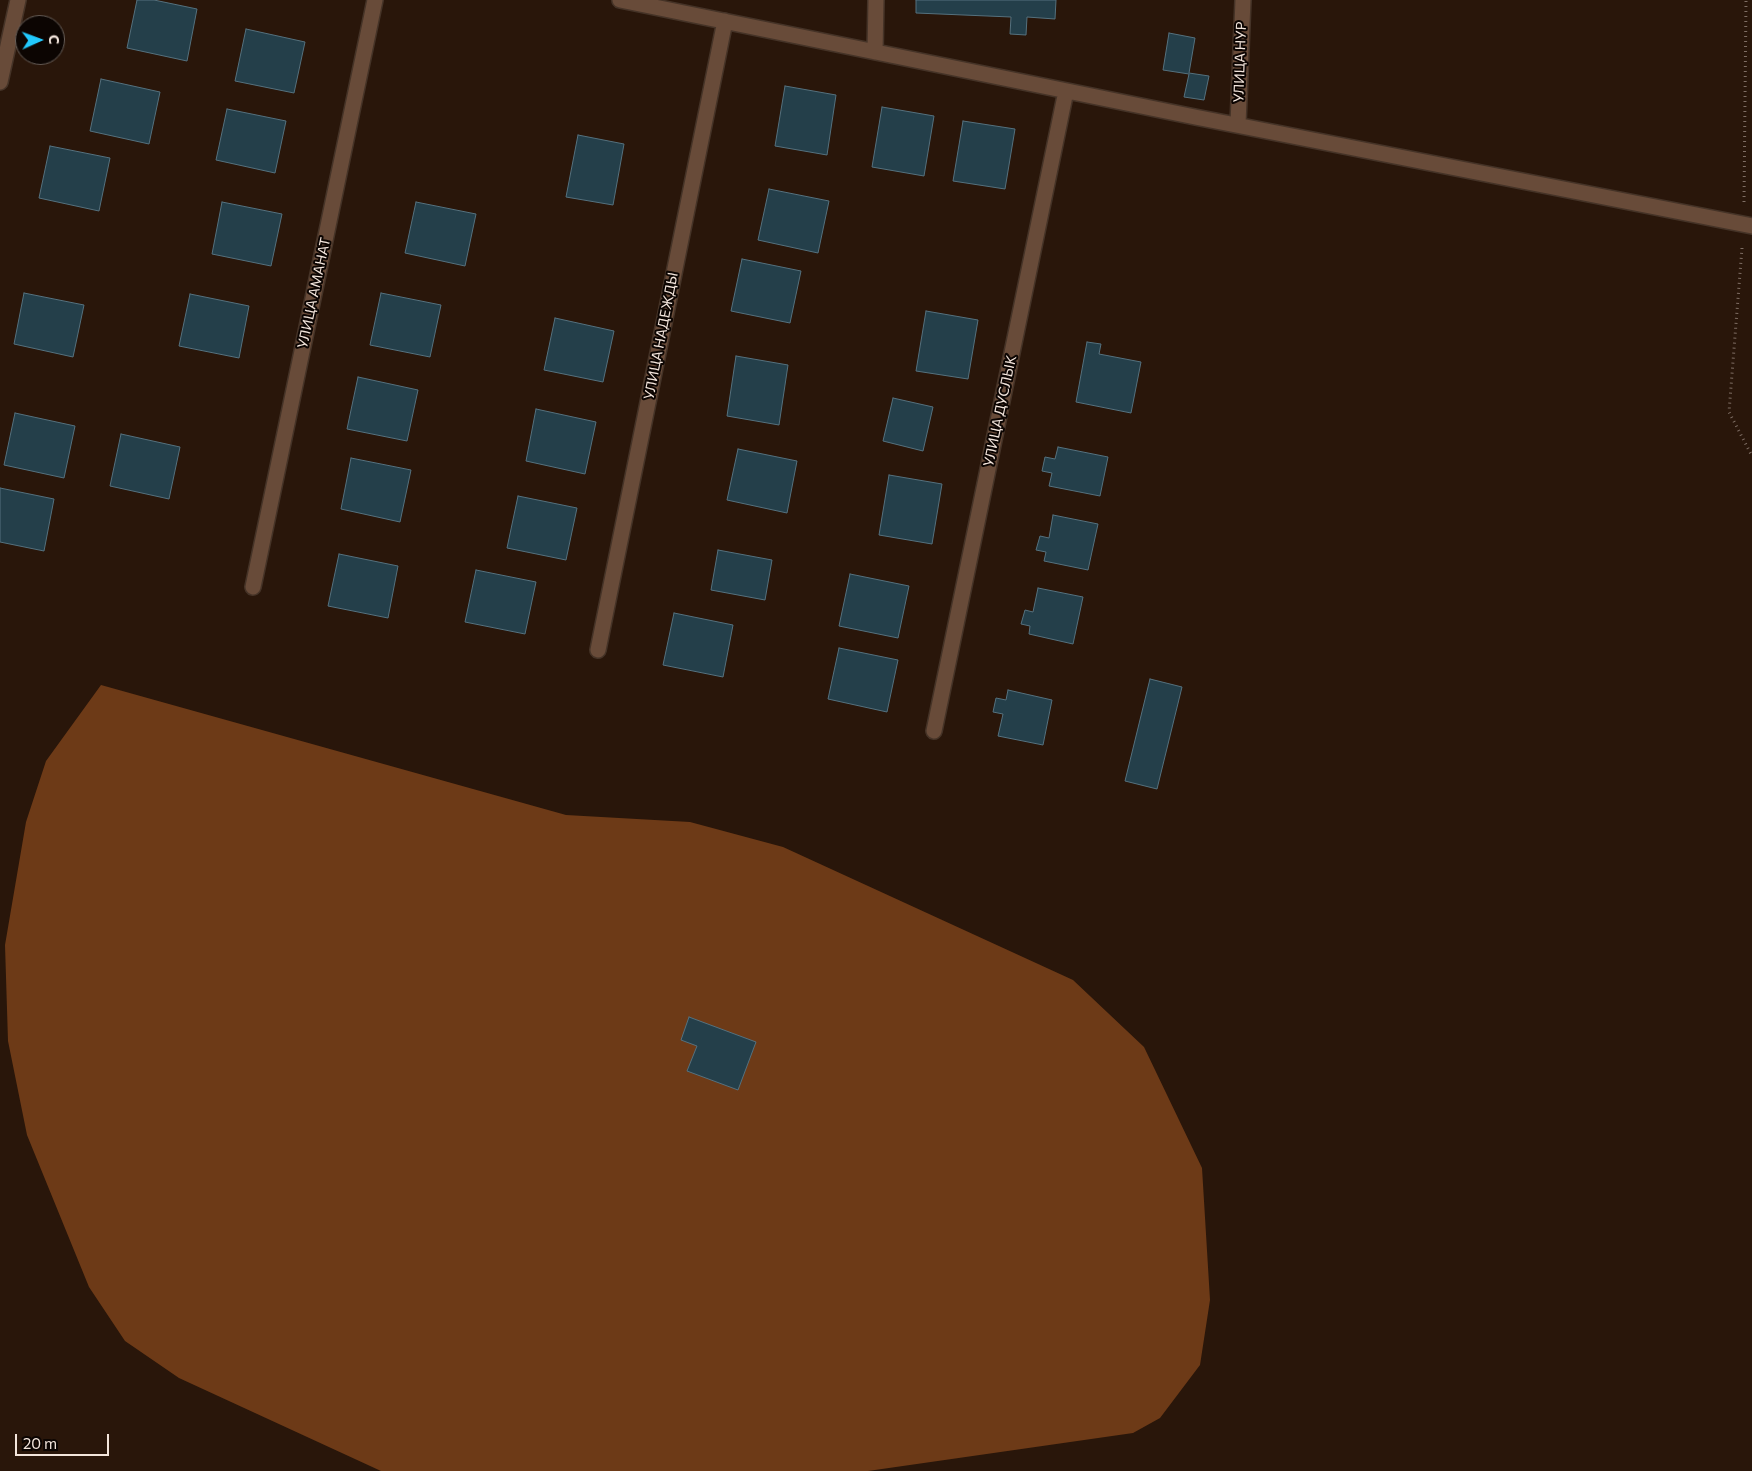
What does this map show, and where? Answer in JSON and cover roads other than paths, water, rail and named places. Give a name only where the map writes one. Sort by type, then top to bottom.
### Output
[{"type":"street","points":[[0,82],[18,0]]},
{"type":"street","name":"УЛИЦА АМАНАТ","points":[[254,587],[375,0]]},
{"type":"street","points":[[620,0],[1066,91],[1748,225]]},
{"type":"street","points":[[875,52],[876,0]]},
{"type":"street","name":"УЛИЦА НУР","points":[[1238,124],[1243,0]]},
{"type":"street","name":"УЛИЦА НАДЕЖДЫ","points":[[598,650],[725,21]]},
{"type":"street","name":"УЛИЦА ДУСЛЫК","points":[[934,732],[1066,91]]}]
